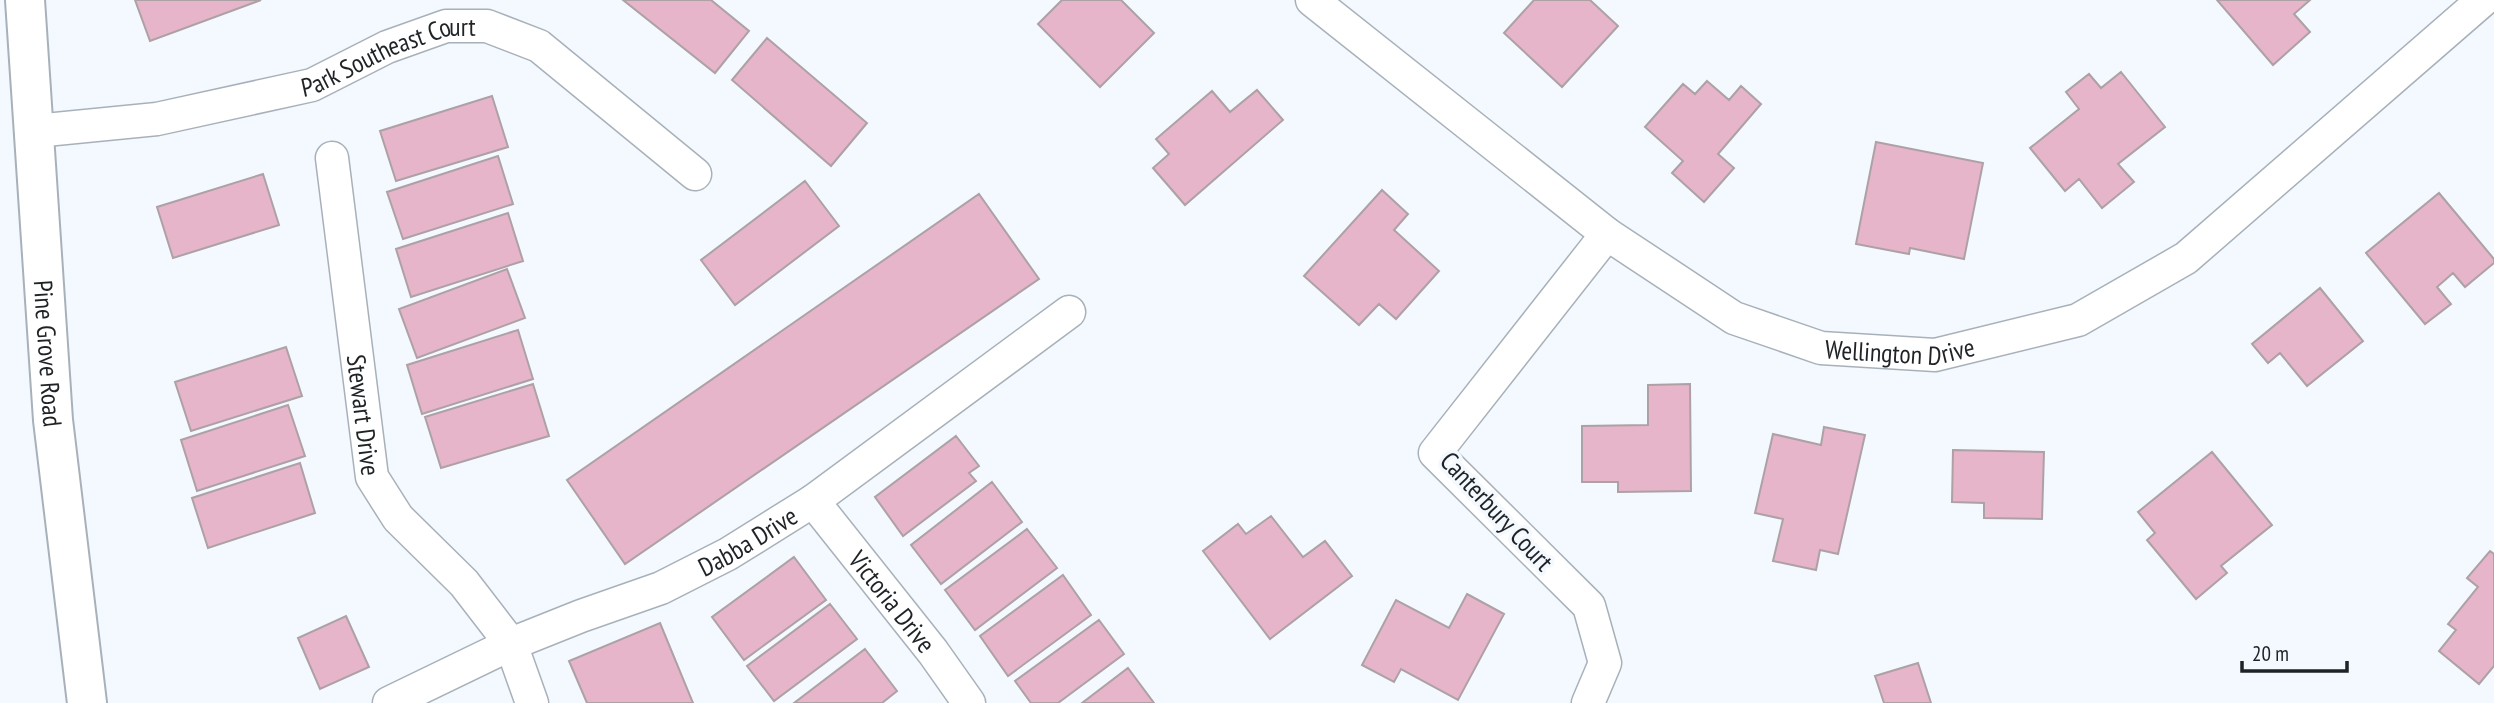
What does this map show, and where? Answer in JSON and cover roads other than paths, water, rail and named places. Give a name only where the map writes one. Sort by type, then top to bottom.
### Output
[{"type":"street","name":"Pine Grove Road","points":[[26,0],[52,421],[88,703]]},
{"type":"street","name":"Wellington Drive","points":[[1312,0],[1608,234],[1734,318],[1821,348],[1935,355],[2078,320],[2186,258],[2483,0]]},
{"type":"street","name":"Park Southeast Court","points":[[35,131],[157,119],[312,85],[387,47],[446,26],[487,26],[539,46],[695,174]]},
{"type":"street","name":"Stewart Drive","points":[[332,158],[372,477],[398,519],[464,583],[511,644],[532,703]]},
{"type":"street","name":"Canterbury Court","points":[[1588,703],[1605,663],[1589,606],[1435,453],[1608,234]]},
{"type":"street","name":"Dabba Drive","points":[[389,703],[511,644],[661,588],[728,554],[813,501],[1069,312]]},
{"type":"street","name":"Victoria Drive","points":[[813,501],[933,652],[969,703]]}]
